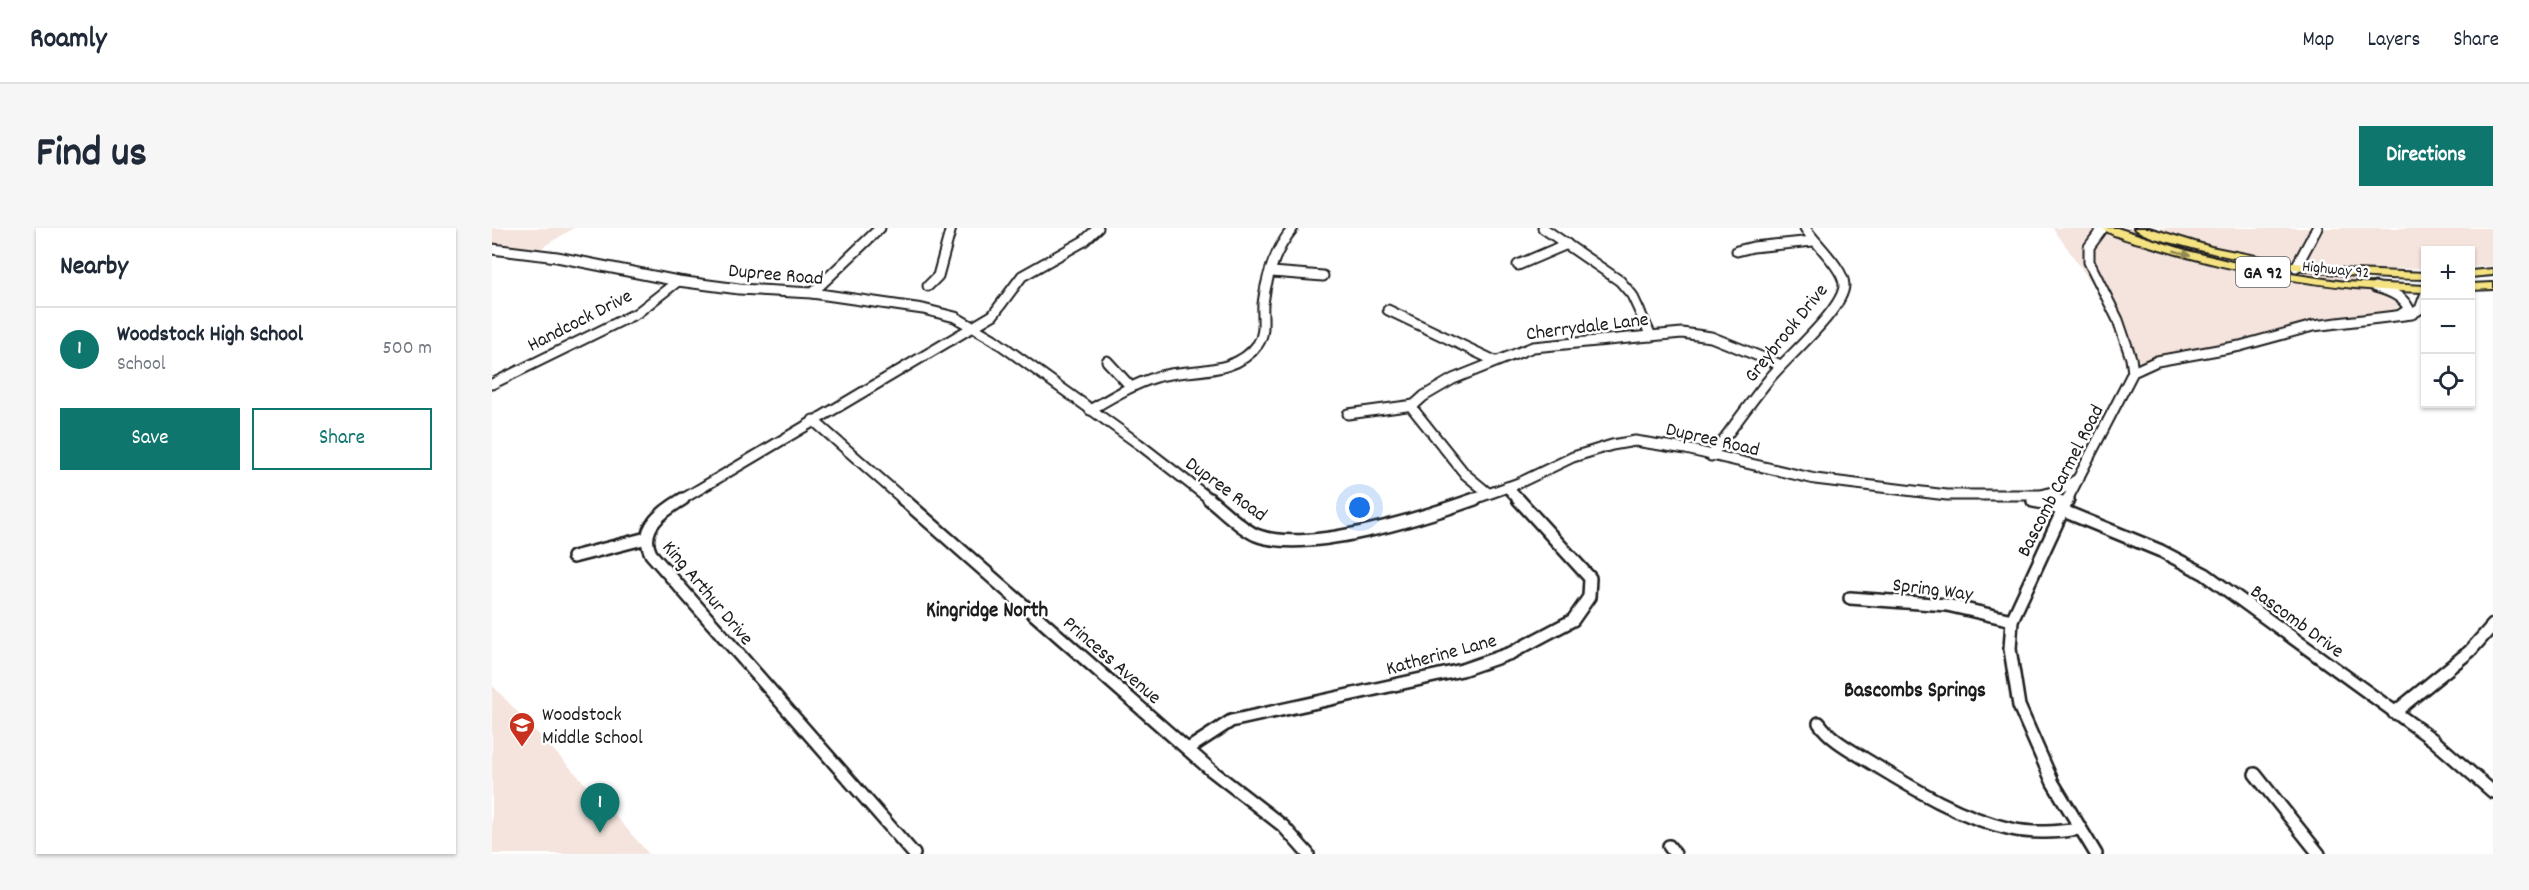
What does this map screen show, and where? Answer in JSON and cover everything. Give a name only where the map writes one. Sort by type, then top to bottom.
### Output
[{"type":"main road","name":"Highway 92","points":[[2105,228],[2170,250],[2244,268],[2316,281],[2421,291]]},
{"type":"main road","name":"Highway 92","points":[[2139,228],[2220,252],[2296,267],[2358,274],[2421,276]]},
{"type":"main road","points":[[2475,274],[2493,272]]},
{"type":"main road","points":[[2475,287],[2493,286]]},
{"type":"street","points":[[812,293],[880,228]]},
{"type":"street","points":[[928,286],[939,276],[951,228]]},
{"type":"street","name":"King Arthur Drive","points":[[914,854],[662,568],[650,553],[646,541],[651,526],[663,513],[813,420],[993,315],[1005,302],[1015,282],[1022,276],[1084,241],[1098,228]]},
{"type":"street","points":[[1090,410],[1131,387],[1169,374],[1224,366],[1242,359],[1252,351],[1259,343],[1263,304],[1272,272],[1281,246],[1293,228]]},
{"type":"street","points":[[1544,228],[1612,274],[1627,288],[1637,303],[1651,336]]},
{"type":"street","name":"Greybrook Drive","points":[[1712,456],[1781,365],[1823,320],[1841,296],[1844,283],[1841,273],[1813,241],[1805,228]]},
{"type":"street","points":[[2105,228],[2089,248],[2089,262],[2118,320],[2131,358],[2133,372],[2140,367],[2166,359],[2240,346],[2313,326],[2416,312],[2420,309],[2423,300]]},
{"type":"street","points":[[2296,267],[2317,228]]},
{"type":"street","points":[[1737,251],[1772,244],[1813,241]]},
{"type":"street","points":[[1518,265],[1567,244]]},
{"type":"street","name":"Dupree Road","points":[[492,249],[557,258],[678,281],[739,289],[812,293],[923,309],[955,317],[973,327],[1139,444],[1254,534],[1270,539],[1307,541],[1384,527],[1430,515],[1507,487],[1573,457],[1612,444],[1635,441],[1653,442],[1826,481],[1947,495],[2010,497],[2042,495],[2062,489],[2082,476]]},
{"type":"street","points":[[1272,272],[1323,276]]},
{"type":"street","name":"Handcock Drive","points":[[492,384],[637,313],[678,281]]},
{"type":"street","points":[[2375,287],[2400,297],[2408,305],[2406,312],[2395,316]]},
{"type":"street","points":[[1388,310],[1495,361]]},
{"type":"street","name":"Cherrydale Lane","points":[[1414,405],[1420,398],[1444,385],[1533,346],[1682,333],[1700,335],[1781,365]]},
{"type":"street","points":[[1107,361],[1131,387]]},
{"type":"street","name":"Bascomb Carmel Road","points":[[2096,854],[2053,783],[2019,706],[2010,649],[2012,620],[2063,507],[2082,476],[2133,372]]},
{"type":"street","points":[[1348,414],[1414,405],[1413,410],[1465,474],[1488,493]]},
{"type":"street","name":"Princess Avenue","points":[[813,420],[1188,749],[1282,826],[1308,854]]},
{"type":"street","name":"Katherine Lane","points":[[1188,749],[1231,721],[1462,670],[1511,653],[1573,620],[1589,597],[1590,578],[1507,487]]},
{"type":"street","name":"Dupree Road","points":[[2042,495],[2055,498],[2063,507]]},
{"type":"street","name":"Dupree Road","points":[[2010,497],[2063,507]]},
{"type":"street","name":"Bascomb Drive","points":[[2063,507],[2205,574],[2432,739],[2493,792]]},
{"type":"street","points":[[573,557],[647,538]]},
{"type":"street","name":"Spring Way","points":[[1850,598],[1947,605],[2012,620]]},
{"type":"street","points":[[2394,713],[2470,651],[2493,625]]},
{"type":"street","points":[[1819,723],[1829,737],[1935,799],[1977,819],[2000,828],[2030,833],[2060,834],[2080,829]]},
{"type":"street","points":[[2255,774],[2277,799],[2300,834],[2319,854]]},
{"type":"shaded area","points":[[492,228],[574,228],[528,256],[492,251]]},
{"type":"shaded area","points":[[2053,228],[2493,228],[2493,266],[2475,267],[2475,246],[2421,246],[2421,268],[2361,270],[2374,291],[2396,302],[2398,307],[2391,311],[2327,319],[2192,357],[2127,371],[2105,302]]},
{"type":"shaded area","name":"Woodstock Middle School","points":[[492,685],[611,811],[649,854],[492,854]]},
{"type":"place","name":"Woodstock Middle School","points":[[522,748]]},
{"type":"place","name":"Woodstock High School","points":[[600,833]]},
{"type":"district","name":"Kingridge North","points":[[987,609]]},
{"type":"district","name":"Bascombs Springs","points":[[1915,689]]}]
